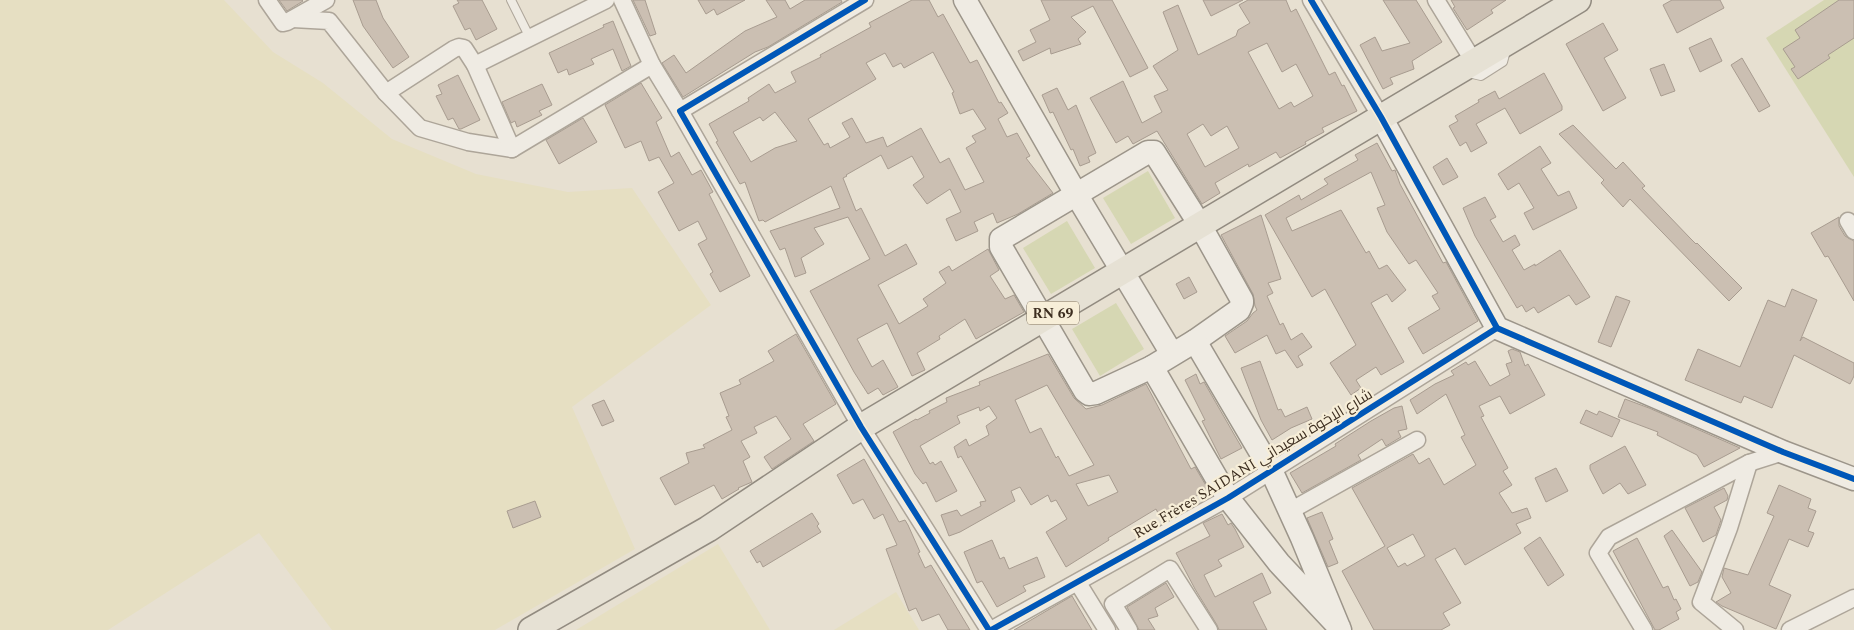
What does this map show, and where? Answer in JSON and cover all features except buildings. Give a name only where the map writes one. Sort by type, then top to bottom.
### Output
[{"type":"main road","points":[[965,0],[1076,194],[1172,354]]},
{"type":"main road","name":"RN 69","points":[[531,630],[708,529],[861,427],[1508,42],[1568,3]]},
{"type":"main road","points":[[1380,117],[1497,328],[1783,452],[1854,479]]},
{"type":"main road","points":[[1152,151],[1200,225],[1240,296],[1242,304],[1239,310],[1195,341],[1152,367],[1096,393],[1089,394],[1000,242],[1004,236],[1152,151]]},
{"type":"main road","points":[[1195,341],[1270,470],[1290,511],[1340,629]]},
{"type":"main road","points":[[1152,367],[1228,498],[1279,563],[1340,629]]},
{"type":"street","points":[[267,0],[284,22],[293,19],[326,0]]},
{"type":"street","points":[[475,65],[606,0]]},
{"type":"street","points":[[622,0],[652,65],[861,427],[990,630]]},
{"type":"street","points":[[680,111],[865,0]]},
{"type":"street","points":[[1311,0],[1380,117]]},
{"type":"street","points":[[1436,0],[1466,66]]},
{"type":"street","points":[[293,19],[329,22],[386,93],[420,128],[468,142],[512,149],[652,65]]},
{"type":"street","points":[[386,93],[459,47],[464,48],[475,65],[512,149]]},
{"type":"street","name":"Rue Frères SAIDANI شارع الإخوة سعيداني","points":[[990,630],[1078,583],[1228,498],[1497,328]]},
{"type":"street","points":[[1290,511],[1417,440]]},
{"type":"street","points":[[1644,630],[1598,553],[1609,537],[1748,463],[1783,452]]},
{"type":"street","points":[[1736,630],[1701,602],[1729,528],[1748,463]]},
{"type":"street","points":[[1129,630],[1114,604],[1170,569],[1209,630]]},
{"type":"street","points":[[1078,583],[1107,630]]},
{"type":"street","points":[[1790,630],[1854,598]]},
{"type":"lane","points":[[512,0],[530,38]]},
{"type":"shaded area","points":[[0,0],[224,0],[273,52],[323,83],[392,139],[476,174],[568,192],[632,188],[711,305],[572,407],[635,549],[495,630],[332,630],[259,533],[108,630],[0,630]]},
{"type":"shaded area","points":[[718,544],[770,630],[576,630]]},
{"type":"shaded area","points":[[896,592],[919,630],[834,630]]},
{"type":"green space","points":[[1824,0],[1854,0],[1854,177],[1766,38]]},
{"type":"green space","points":[[1148,171],[1175,218],[1131,244],[1103,198]]},
{"type":"green space","points":[[1067,221],[1095,268],[1051,294],[1023,248]]},
{"type":"green space","points":[[1116,303],[1144,349],[1100,376],[1072,329]]},
{"type":"cycle path","points":[[865,0],[680,111],[861,427],[989,630]]},
{"type":"cycle path","points":[[1311,0],[1381,117],[1497,328],[1783,452],[1854,479]]},
{"type":"cycle path","points":[[991,630],[1228,498],[1497,328]]}]
